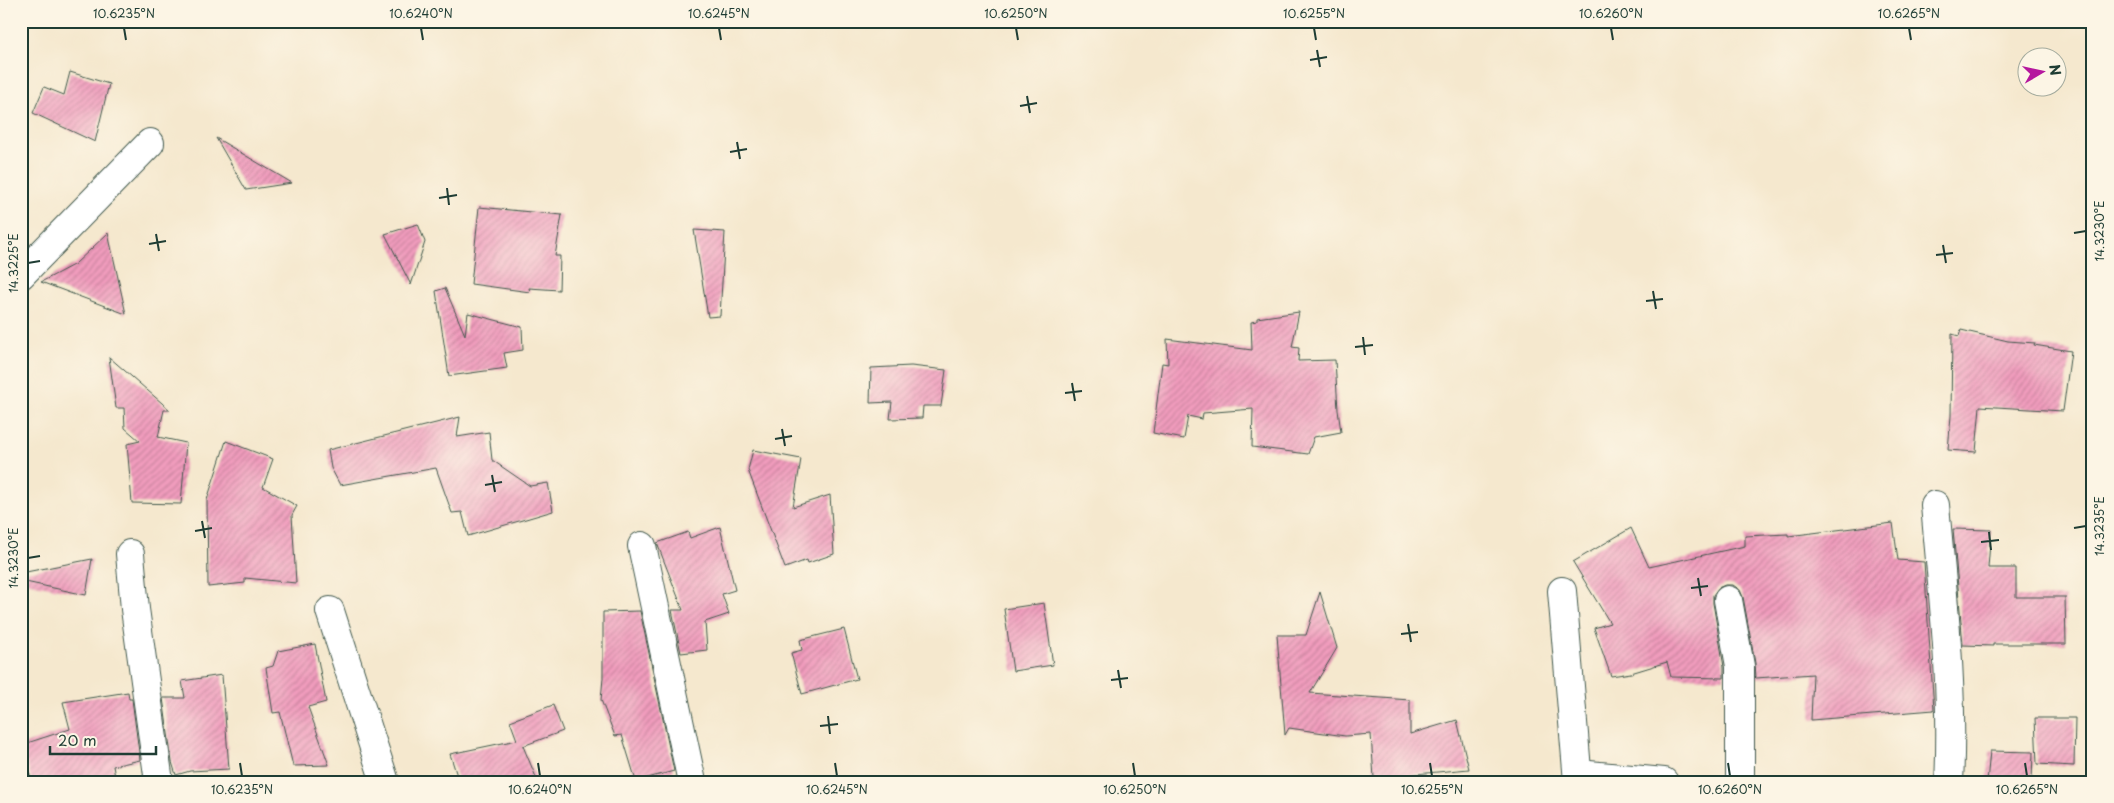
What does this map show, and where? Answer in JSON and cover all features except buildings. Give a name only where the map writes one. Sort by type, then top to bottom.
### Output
[{"type":"street","points":[[21,275],[150,143]]},
{"type":"street","points":[[1935,505],[1945,614],[1951,746],[1949,782]]},
{"type":"street","points":[[642,546],[692,782]]},
{"type":"street","points":[[130,554],[135,609],[159,782]]},
{"type":"street","points":[[1562,591],[1578,778],[1664,782]]},
{"type":"street","points":[[1728,600],[1740,666],[1740,782]]},
{"type":"street","points":[[330,612],[385,782]]}]
